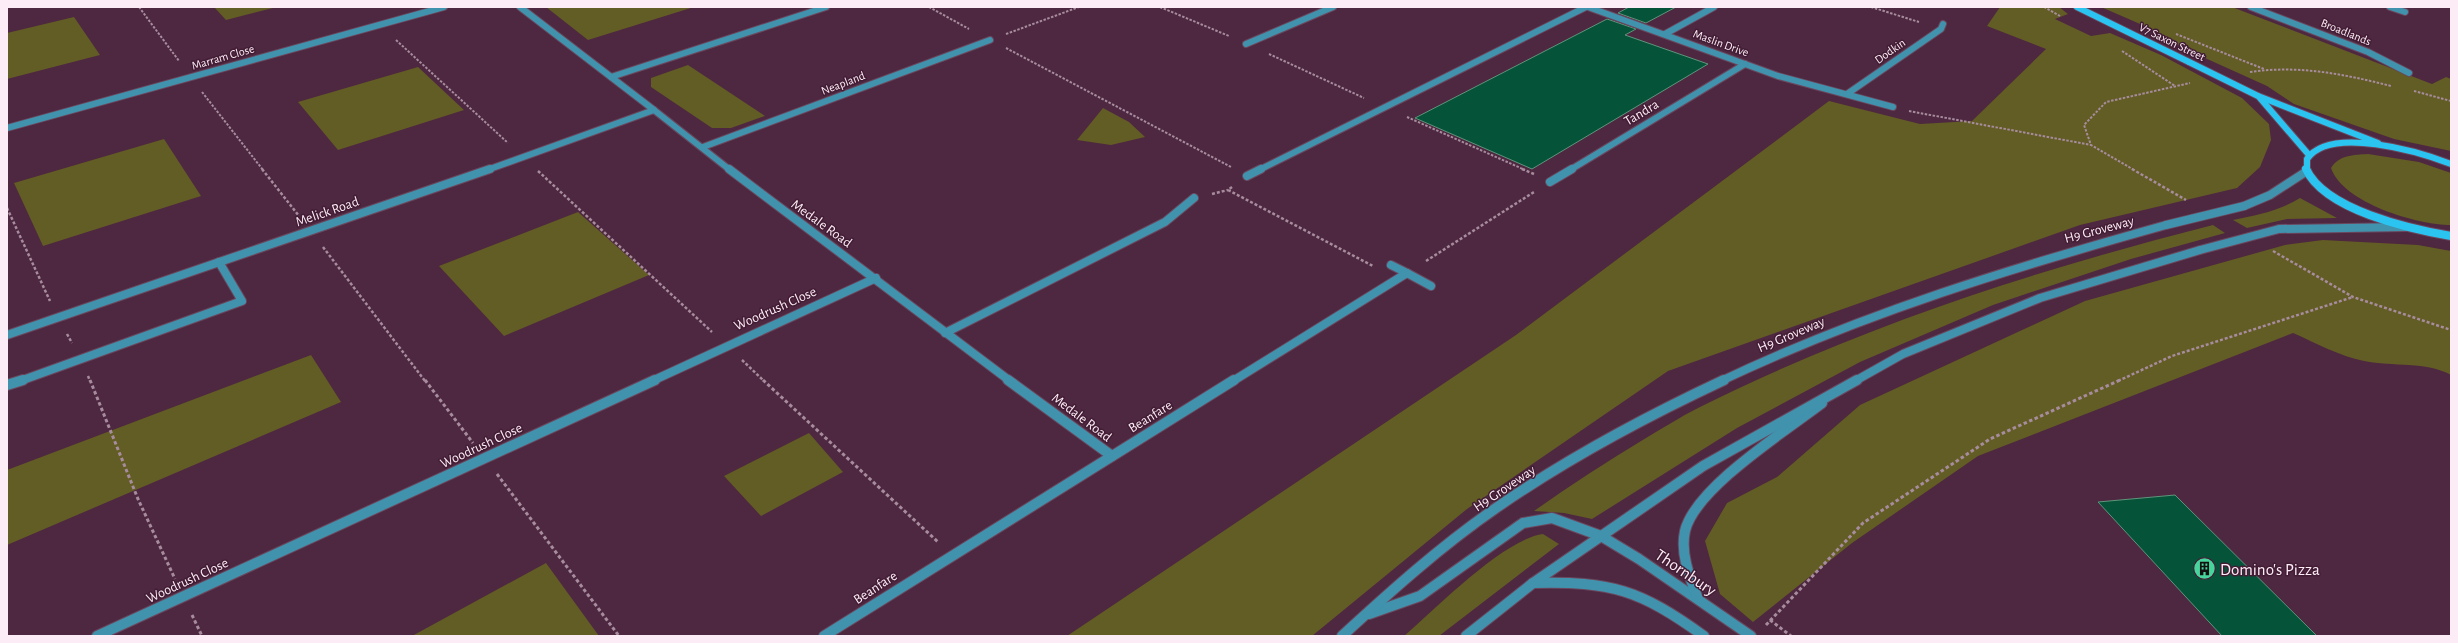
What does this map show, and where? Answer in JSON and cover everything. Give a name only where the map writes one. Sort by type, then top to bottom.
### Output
[{"type":"main road","name":"V7 Saxon Street","points":[[2077,7],[2258,96],[2332,126],[2393,148]]},
{"type":"main road","name":"V7 Saxon Street","points":[[2258,96],[2310,155]]},
{"type":"main road","points":[[2450,162],[2393,148],[2340,144],[2321,148],[2310,155],[2305,165],[2307,171],[2319,185],[2340,201],[2370,215],[2406,227],[2451,236]]},
{"type":"street","name":"Marram Close","points":[[7,128],[444,7]]},
{"type":"street","name":"Medale Road","points":[[520,7],[703,147],[798,223],[876,278],[944,333],[1112,456]]},
{"type":"street","points":[[611,77],[826,7]]},
{"type":"street","points":[[1246,44],[1333,7]]},
{"type":"street","points":[[1247,176],[1587,7]]},
{"type":"street","name":"Maslin Drive","points":[[1587,7],[1778,76],[1893,107]]},
{"type":"street","points":[[1665,34],[1714,7]]},
{"type":"street","name":"Broadlands","points":[[2251,7],[2368,52],[2409,73]]},
{"type":"street","points":[[2390,7],[2405,12]]},
{"type":"street","name":"Dodkin","points":[[1848,94],[1942,26]]},
{"type":"street","name":"Neapland","points":[[703,147],[990,40]]},
{"type":"street","name":"Tandra","points":[[1550,182],[1745,64]]},
{"type":"street","name":"Melick Road","points":[[7,335],[523,157],[654,110]]},
{"type":"street","name":"H9 Groveway","points":[[1342,636],[1364,615],[1455,540],[1519,492],[1618,433],[1696,391],[1850,324],[2050,257],[2166,225],[2244,206],[2270,195],[2307,171]]},
{"type":"street","points":[[944,333],[1165,222],[1194,198]]},
{"type":"street","points":[[1466,636],[1533,583],[1703,466],[1841,387],[1903,354],[2040,298],[2200,250],[2279,229],[2406,227]]},
{"type":"street","points":[[7,386],[242,301],[219,262]]},
{"type":"street","points":[[1391,265],[1431,286]]},
{"type":"street","name":"Beanfare","points":[[824,636],[951,555],[1407,273]]},
{"type":"street","name":"Woodrush Close","points":[[97,636],[876,278]]},
{"type":"street","points":[[1698,599],[1683,556],[1688,521],[1714,490],[1841,387]]},
{"type":"street","name":"Thornbury","points":[[1364,615],[1420,596],[1524,524],[1552,518],[1601,536],[1698,599],[1751,636]]},
{"type":"street","points":[[1533,583],[1564,582],[1604,584],[1622,587],[1638,593],[1672,612],[1704,636]]},
{"type":"path","points":[[139,7],[190,77],[311,230],[485,458],[618,636]]},
{"type":"path","points":[[929,7],[1247,176],[1228,190],[1370,266],[1391,265]]},
{"type":"path","points":[[990,40],[1079,7]]},
{"type":"path","points":[[1160,7],[1246,44],[1550,182]]},
{"type":"path","points":[[1871,7],[1942,26]]},
{"type":"path","points":[[379,25],[951,555]]},
{"type":"path","points":[[2175,34],[2264,69]]},
{"type":"path","points":[[2250,72],[2264,69],[2350,75],[2396,87]]},
{"type":"path","points":[[2091,145],[2084,125],[2106,102],[2197,82]]},
{"type":"path","points":[[2411,91],[2451,102]]},
{"type":"path","points":[[1893,107],[1988,127],[2091,145],[2188,201]]},
{"type":"path","points":[[1407,273],[1550,182]]},
{"type":"path","points":[[7,208],[58,317],[82,360],[138,498],[202,636]]},
{"type":"path","points":[[2270,249],[2353,297],[2451,330]]},
{"type":"path","points":[[1761,631],[1863,524],[1990,439],[2172,356],[2353,297]]},
{"type":"path","points":[[1770,620],[1792,636]]},
{"type":"shaded area","points":[[214,7],[277,7],[226,20]]},
{"type":"shaded area","points":[[546,7],[694,7],[588,40]]},
{"type":"shaded area","points":[[2000,7],[2059,7],[2068,14],[2055,19],[2091,36],[2110,33],[2161,55],[2242,98],[2269,124],[2271,140],[2260,167],[2237,188],[2080,225],[1668,371],[1467,509],[1312,636],[1067,636],[1516,335],[1829,101],[1920,124],[1972,121],[2046,49],[1987,26]]},
{"type":"shaded area","points":[[2101,7],[2232,7],[2432,84],[2446,77],[2451,79],[2451,151],[2394,139],[2294,104],[2267,86],[2185,49],[2147,27]]},
{"type":"shaded area","points":[[74,17],[100,55],[7,79],[7,33]]},
{"type":"shaded area","points":[[688,65],[765,116],[731,128],[712,128],[651,87],[651,78]]},
{"type":"shaded area","points":[[418,67],[464,110],[338,150],[298,102]]},
{"type":"shaded area","points":[[1103,108],[1129,122],[1145,137],[1111,145],[1077,140]]},
{"type":"shaded area","points":[[164,139],[201,196],[43,246],[14,183]]},
{"type":"shaded area","points":[[2368,154],[2419,162],[2451,173],[2451,225],[2420,221],[2401,216],[2383,210],[2350,192],[2338,180],[2331,168],[2338,160],[2347,156]]},
{"type":"shaded area","points":[[2300,198],[2337,218],[2287,219],[2247,228],[2233,220],[2276,209]]},
{"type":"shaded area","points":[[578,212],[649,275],[504,336],[439,266]]},
{"type":"shaded area","points":[[2213,225],[2225,233],[2131,259],[1993,305],[1860,362],[1737,428],[1592,519],[1564,513],[1534,511],[1603,464],[1685,415],[1760,378],[1823,351],[1886,326],[2016,281],[2147,242]]},
{"type":"shaded area","points":[[2323,240],[2418,245],[2451,251],[2451,375],[2420,366],[2375,363],[2355,359],[2337,353],[2293,333],[1978,456],[1852,543],[1753,622],[1720,594],[1705,541],[1727,503],[1777,477],[1860,405],[2085,301],[2285,245]]},
{"type":"shaded area","points":[[311,355],[341,402],[7,545],[7,470]]},
{"type":"shaded area","points":[[809,433],[843,472],[761,516],[724,476]]},
{"type":"shaded area","points":[[1543,534],[1559,544],[1439,636],[1404,636],[1490,561],[1509,548],[1527,539]]},
{"type":"shaded area","points":[[546,563],[599,636],[412,636]]},
{"type":"building","points":[[1629,7],[1676,7],[1646,23],[1618,13]]},
{"type":"building","points":[[1607,19],[1636,29],[1625,35],[1708,64],[1532,169],[1415,118]]},
{"type":"building","name":"Domino's Pizza","points":[[2175,495],[2317,636],[2222,636],[2098,502]]},
{"type":"place","name":"Domino's Pizza","points":[[2205,569]]}]
